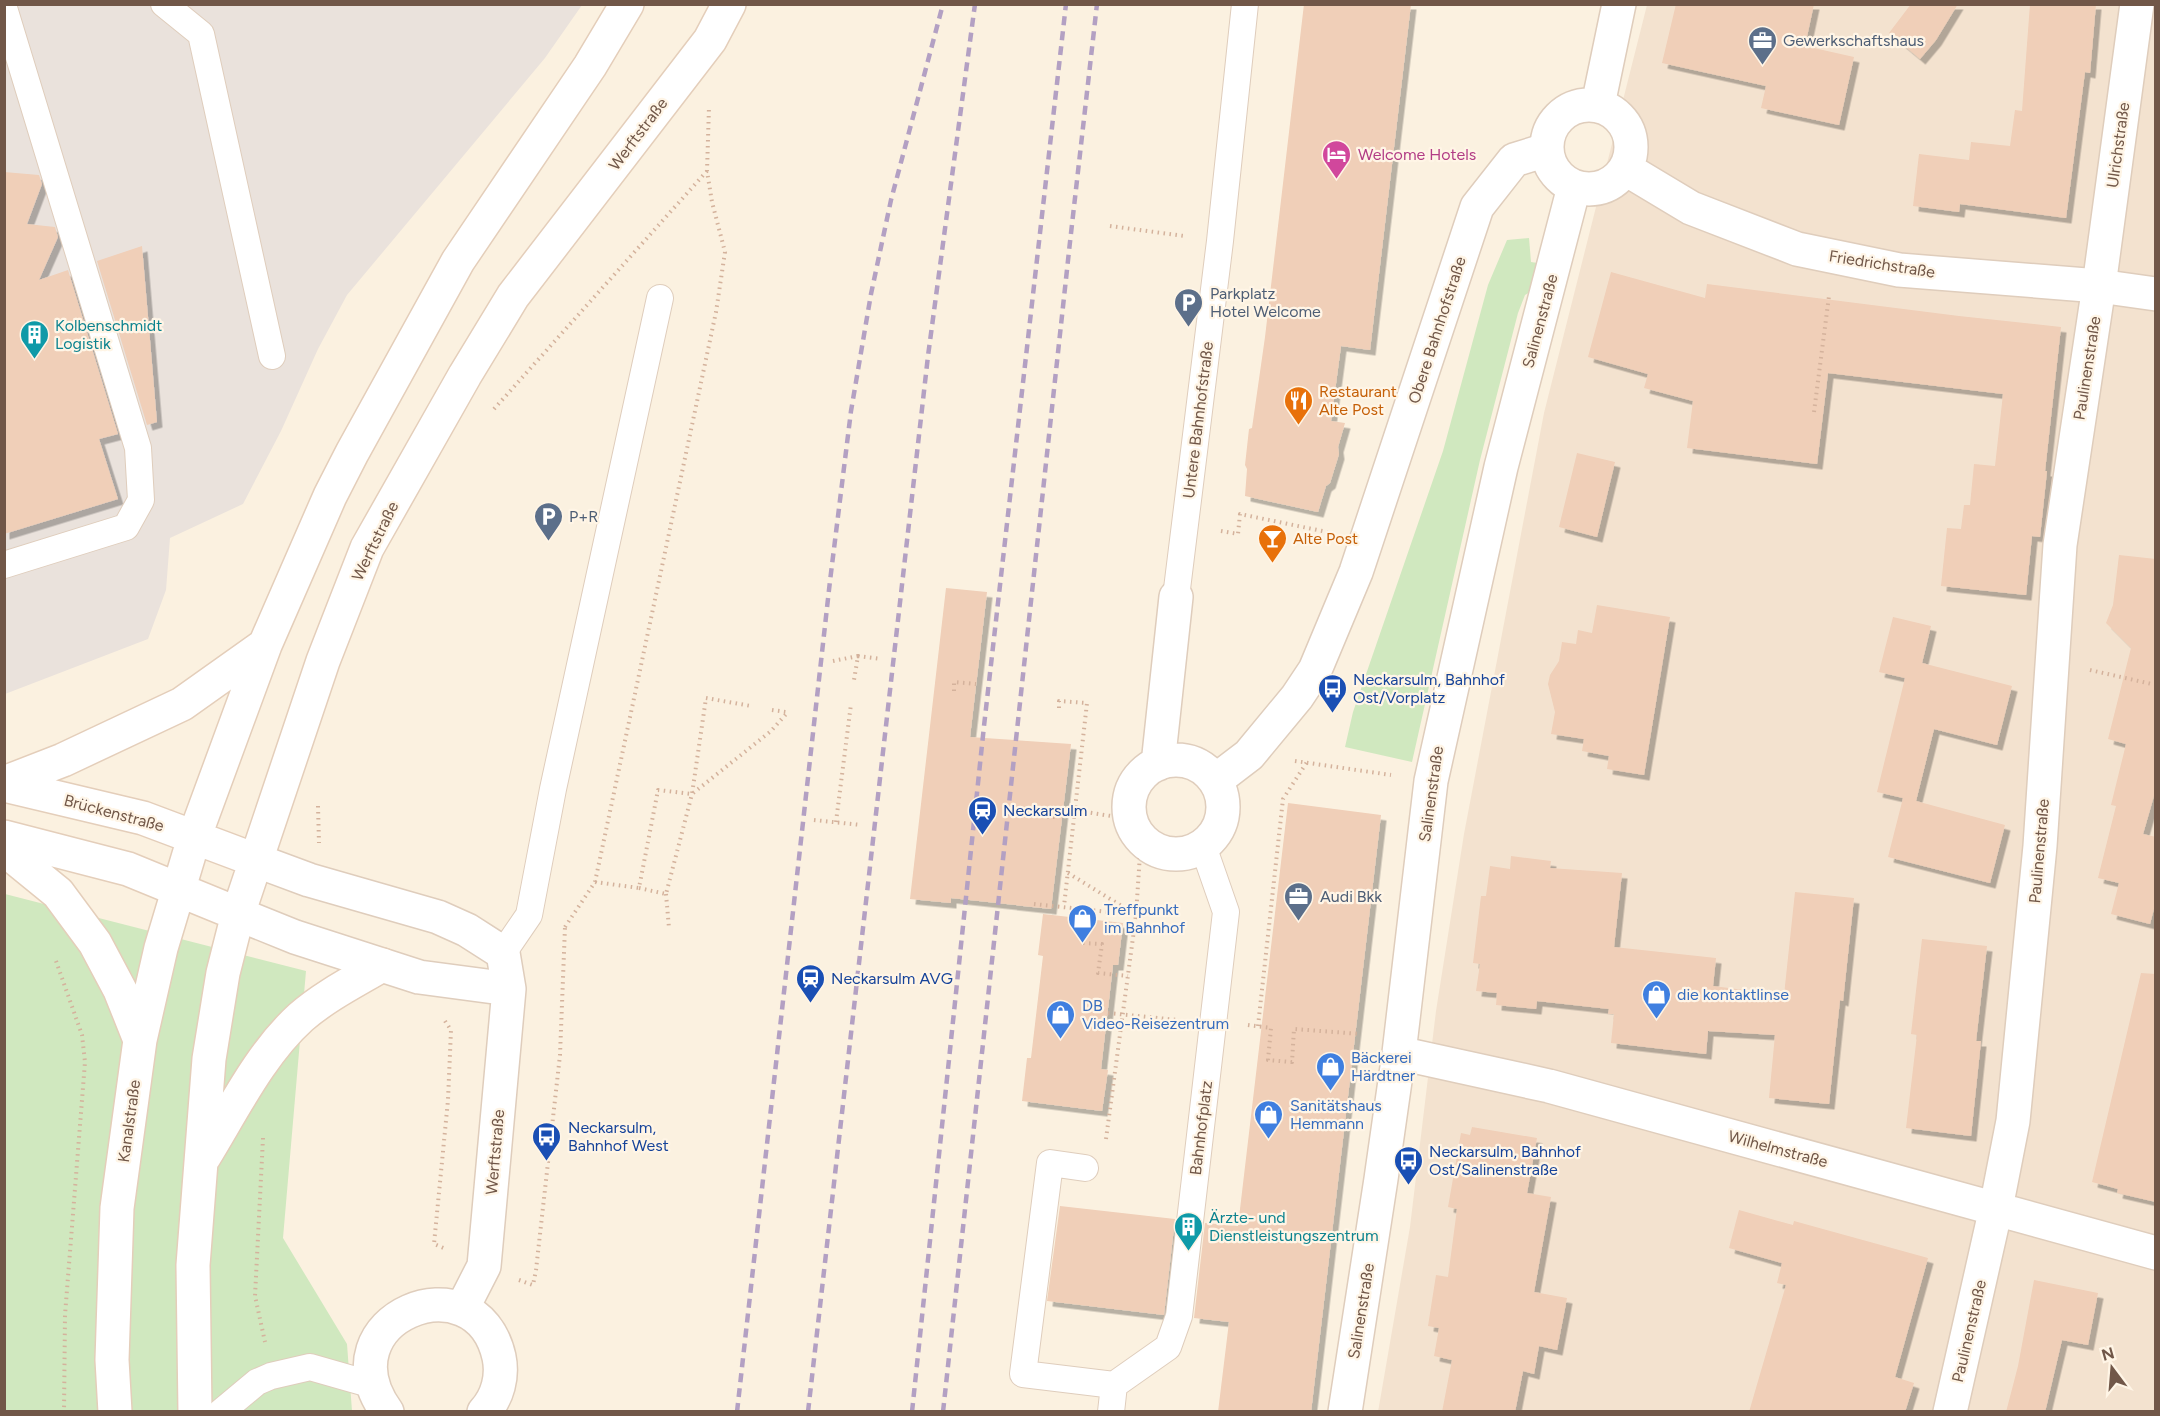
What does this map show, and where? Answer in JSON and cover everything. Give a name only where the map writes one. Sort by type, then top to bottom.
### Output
[{"type":"street","points":[[194,838],[265,645],[330,496],[352,453],[458,261],[590,66],[627,4]]},
{"type":"street","name":"Werftstraße","points":[[255,860],[323,661],[367,548],[465,375],[513,296],[710,40],[729,4]]},
{"type":"street","points":[[1598,105],[1620,4]]},
{"type":"street","name":"Ulrichstraße","points":[[2099,286],[2137,4]]},
{"type":"street","points":[[1598,105],[1616,113],[1629,130],[1632,150],[1626,169],[1612,183],[1593,190],[1574,187],[1560,179],[1550,166],[1546,150],[1550,131],[1561,115],[1578,106],[1598,105]]},
{"type":"street","name":"Obere Bahnhofstraße","points":[[1215,781],[1249,755],[1310,680],[1356,572],[1477,207],[1514,160],[1546,150]]},
{"type":"street","name":"Friedrichstraße","points":[[1626,169],[1712,218],[1797,249],[1899,270],[2099,286],[2156,294]]},
{"type":"street","name":"Salinenstraße","points":[[1345,1412],[1400,1045],[1431,781],[1502,467],[1574,187]]},
{"type":"street","name":"Paulinenstraße","points":[[1950,1412],[2013,1121],[2040,846],[2060,545],[2099,286]]},
{"type":"street","name":"Untere Bahnhofstraße","points":[[1158,764],[1179,663],[1176,597]]},
{"type":"street","points":[[4,784],[63,760],[182,704],[265,645]]},
{"type":"street","points":[[1173,760],[1190,762],[1204,769],[1215,781],[1222,798],[1222,816],[1215,833],[1203,846],[1182,854],[1159,852],[1135,829],[1130,797],[1139,777],[1158,764],[1173,760]]},
{"type":"street","name":"Brückenstraße","points":[[4,784],[142,818],[255,860]]},
{"type":"street","points":[[4,837],[128,870],[295,937],[419,977],[509,989]]},
{"type":"street","name":"Kanalstraße","points":[[115,1412],[112,1360],[117,1208],[140,1040],[161,948],[194,838]]},
{"type":"street","points":[[4,849],[58,893],[96,943],[120,990],[140,1040]]},
{"type":"street","points":[[195,1412],[193,1265],[209,1059],[223,973],[255,860],[309,880],[438,917],[467,930],[503,953]]},
{"type":"street","name":"Werftstraße","points":[[462,1310],[484,1266],[509,989],[503,953]]},
{"type":"street","points":[[200,1163],[261,1064],[299,1019],[318,1004],[382,965]]},
{"type":"street","name":"Wilhelmstraße","points":[[1400,1045],[2156,1253]]},
{"type":"street","points":[[380,1398],[371,1362],[378,1338],[393,1320],[414,1307],[438,1304],[462,1310],[482,1323],[496,1343],[501,1367],[498,1388],[490,1406],[484,1412]]},
{"type":"lane","points":[[164,4],[201,34],[273,356]]},
{"type":"lane","name":"Untere Bahnhofstraße","points":[[1176,597],[1220,241],[1245,4]]},
{"type":"lane","points":[[4,8],[138,447],[141,500],[126,527],[4,565]]},
{"type":"lane","points":[[503,953],[529,915],[556,779],[660,298]]},
{"type":"lane","name":"Bahnhofplatz","points":[[1114,1385],[1168,1347],[1179,1316],[1226,912],[1203,846]]},
{"type":"lane","points":[[1085,1168],[1050,1163],[1023,1374],[1114,1385],[1111,1412]]},
{"type":"lane","points":[[220,1412],[257,1382],[271,1376],[310,1367],[380,1398]]},
{"type":"path","points":[[490,413],[707,171]]},
{"type":"path","points":[[1110,226],[1220,241]]},
{"type":"path","points":[[1814,412],[1834,256]]},
{"type":"path","points":[[1238,534],[1240,514],[1367,540]]},
{"type":"path","points":[[854,680],[858,656]]},
{"type":"path","points":[[833,661],[858,656],[881,659]]},
{"type":"path","points":[[2051,661],[2156,685]]},
{"type":"path","points":[[954,691],[954,682],[976,684]]},
{"type":"path","points":[[669,928],[666,894],[692,794],[706,698],[751,706]]},
{"type":"path","points":[[1059,708],[1059,701],[1087,703],[1064,906]]},
{"type":"path","points":[[836,822],[851,704]]},
{"type":"path","points":[[639,888],[658,790],[692,794],[771,731],[787,712],[772,710]]},
{"type":"path","points":[[1400,1045],[1294,1029],[1292,1062],[1268,1059],[1270,1028],[1258,1027],[1283,799],[1307,762],[1431,781]]},
{"type":"path","points":[[318,801],[320,840]]},
{"type":"path","points":[[1074,811],[1135,829],[1136,915],[1106,1138],[1085,1168]]},
{"type":"path","points":[[1047,817],[1056,818]]},
{"type":"path","points":[[814,820],[861,825]]},
{"type":"path","points":[[1068,873],[1136,915]]},
{"type":"path","points":[[595,882],[666,894]]},
{"type":"path","points":[[1034,904],[1136,915]]},
{"type":"path","points":[[1083,944],[1101,944],[1098,973],[1128,976]]},
{"type":"path","points":[[57,962],[82,1035],[85,1062],[65,1316],[64,1412]]},
{"type":"path","points":[[1108,1013],[1189,1021]]},
{"type":"path","points":[[263,1127],[255,1296],[271,1376]]},
{"type":"shaded area","points":[[5,5],[582,5],[545,58],[347,295],[318,349],[281,431],[243,504],[170,538],[166,590],[148,639],[5,694]]},
{"type":"shaded area","points":[[1647,5],[2155,5],[2155,1411],[1378,1412],[1410,1227],[1436,1011],[1464,834],[1544,413]]},
{"type":"green space","points":[[1529,238],[1531,262],[1544,264],[1540,286],[1525,295],[1518,313],[1480,460],[1412,762],[1345,747],[1353,712],[1443,451],[1488,285],[1507,240]]},
{"type":"green space","points":[[5,894],[306,971],[283,1238],[347,1344],[352,1411],[5,1412]]},
{"type":"building","name":"Welcome Hotels","points":[[1304,4],[1411,4],[1370,350],[1341,346],[1331,421],[1345,423],[1338,447],[1339,454],[1318,512],[1245,496],[1247,469],[1245,465],[1249,429],[1252,428],[1265,337]]},
{"type":"building","name":"Gewerkschaftshaus","points":[[1676,4],[1814,4],[1805,46],[1854,57],[1839,125],[1761,108],[1766,86],[1662,63]]},
{"type":"building","points":[[1911,4],[1958,4],[1936,40],[1920,59],[1889,33]]},
{"type":"building","points":[[2030,4],[2096,4],[2090,73],[2085,72],[2066,218],[1960,204],[1959,212],[1913,206],[1919,154],[1969,160],[1971,142],[2010,146],[2015,110],[2022,111]]},
{"type":"building","name":"Kolbenschmidt Logistik","points":[[4,172],[39,175],[42,184],[27,224],[55,227],[58,237],[39,280],[68,270],[118,434],[99,439],[118,499],[4,534]]},
{"type":"building","points":[[142,246],[157,422],[147,425],[97,261]]},
{"type":"building","points":[[1611,272],[1705,298],[1707,284],[2061,327],[2040,537],[2032,536],[2026,595],[1941,586],[1947,528],[1961,529],[1964,505],[1970,505],[1974,464],[1995,466],[2003,394],[1828,373],[1817,464],[1687,448],[1693,401],[1644,388],[1648,374],[1588,357]]},
{"type":"building","points":[[1577,453],[1615,462],[1597,537],[1559,527]]},
{"type":"building","points":[[2119,555],[2156,559],[2156,789],[2143,834],[2156,837],[2156,901],[2150,924],[2111,914],[2119,883],[2098,878],[2116,806],[2111,805],[2126,744],[2108,739],[2131,648],[2106,623],[2113,605]]},
{"type":"building","points":[[946,588],[987,592],[970,737],[1071,744],[1051,909],[951,898],[951,903],[910,899]]},
{"type":"building","points":[[1597,605],[1670,617],[1644,775],[1607,769],[1609,756],[1582,751],[1584,739],[1551,734],[1555,712],[1548,684],[1550,675],[1559,661],[1562,642],[1576,644],[1578,630],[1592,633]]},
{"type":"building","points":[[1893,617],[1931,626],[1922,663],[2012,686],[1997,745],[1934,729],[1916,801],[2005,825],[1990,883],[1888,857],[1903,798],[1877,792],[1905,678],[1879,672]]},
{"type":"building","points":[[1288,803],[1381,815],[1311,1412],[1218,1412],[1229,1322],[1194,1318],[1205,1223],[1238,1226]]},
{"type":"building","points":[[1511,856],[1551,861],[1550,868],[1622,873],[1614,947],[1716,958],[1713,986],[1784,995],[1795,892],[1854,898],[1829,1104],[1769,1098],[1775,1035],[1708,1031],[1706,1054],[1611,1043],[1614,1014],[1608,1014],[1609,1009],[1537,1001],[1536,1009],[1496,1005],[1497,993],[1476,991],[1480,964],[1473,963],[1481,896],[1486,896],[1490,866],[1510,869]]},
{"type":"building","points":[[1043,914],[1123,923],[1118,965],[1113,965],[1101,1069],[1108,1070],[1102,1111],[1022,1101],[1027,1058],[1031,1058],[1043,956],[1038,955]]},
{"type":"building","points":[[1922,939],[1987,946],[1976,1041],[1981,1041],[1971,1136],[1906,1128],[1917,1035],[1911,1034]]},
{"type":"building","points":[[2141,973],[2156,974],[2156,1202],[2117,1193],[2118,1189],[2092,1182]]},
{"type":"building","points":[[1472,1127],[1537,1138],[1527,1193],[1551,1197],[1534,1292],[1567,1298],[1557,1350],[1539,1346],[1534,1374],[1523,1371],[1515,1412],[1442,1412],[1452,1360],[1434,1356],[1439,1328],[1428,1326],[1436,1275],[1448,1277],[1457,1209],[1448,1207],[1461,1133],[1470,1135]]},
{"type":"building","points":[[1060,1206],[1175,1219],[1164,1315],[1047,1301]]},
{"type":"building","points":[[1739,1210],[1793,1225],[1794,1221],[1928,1258],[1895,1377],[1914,1383],[1905,1412],[1749,1412],[1786,1285],[1777,1283],[1782,1263],[1729,1248]]},
{"type":"building","points":[[2034,1280],[2098,1293],[2088,1345],[2062,1340],[2045,1412],[2006,1412],[2018,1366]]},
{"type":"railway","points":[[737,1412],[851,411],[871,294],[891,200],[943,4]]},
{"type":"railway","points":[[808,1412],[928,356],[975,4]]},
{"type":"railway","points":[[912,1412],[984,726],[1066,4]]},
{"type":"railway","points":[[943,1412],[1097,4]]},
{"type":"place","name":"Gewerkschaftshaus","points":[[1762,66]]},
{"type":"place","name":"Welcome Hotels","points":[[1337,180]]},
{"type":"place","name":"Parkplatz Hotel Welcome","points":[[1189,328]]},
{"type":"place","name":"Kolbenschmidt Logistik","points":[[34,360]]},
{"type":"place","name":"Restaurant Alte Post","points":[[1298,426]]},
{"type":"place","name":"P+R","points":[[548,542]]},
{"type":"place","name":"Alte Post","points":[[1272,564]]},
{"type":"place","name":"Neckarsulm, Bahnhof Ost/Vorplatz","points":[[1332,714]]},
{"type":"place","name":"Neckarsulm","points":[[982,836]]},
{"type":"place","name":"Audi Bkk","points":[[1299,922]]},
{"type":"place","name":"Treffpunkt im Bahnhof","points":[[1083,944]]},
{"type":"place","name":"Neckarsulm AVG","points":[[810,1004]]},
{"type":"place","name":"die kontaktlinse","points":[[1656,1020]]},
{"type":"place","name":"DB Video-Reisezentrum","points":[[1061,1040]]},
{"type":"place","name":"Bäckerei Härdtner","points":[[1330,1092]]},
{"type":"place","name":"Sanitätshaus Hemmann","points":[[1269,1140]]},
{"type":"place","name":"Neckarsulm, Bahnhof West","points":[[547,1162]]},
{"type":"place","name":"Neckarsulm, Bahnhof Ost/Salinenstraße","points":[[1408,1186]]},
{"type":"place","name":"Ärzte- und Dienstleistungszentrum","points":[[1188,1252]]}]
